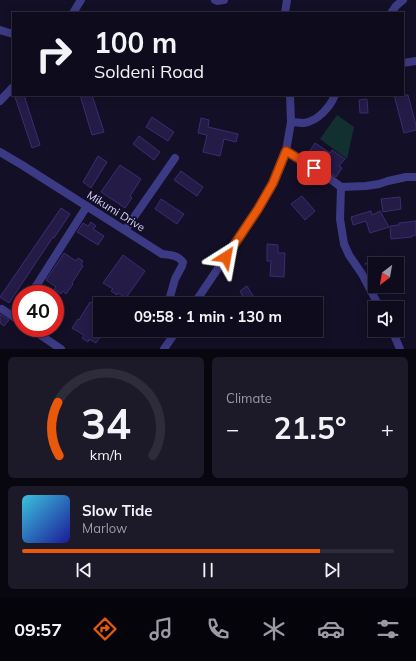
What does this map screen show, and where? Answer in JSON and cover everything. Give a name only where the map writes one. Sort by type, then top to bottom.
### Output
[{"type":"street","points":[[74,12],[81,0]]},
{"type":"street","points":[[215,0],[224,0]]},
{"type":"street","points":[[285,12],[287,0]]},
{"type":"street","points":[[392,12],[403,0]]},
{"type":"street","points":[[0,30],[12,34]]},
{"type":"street","points":[[404,63],[416,61]]},
{"type":"street","points":[[0,101],[12,88]]},
{"type":"street","points":[[199,297],[258,209],[273,183],[286,151],[291,122],[290,96]]},
{"type":"street","points":[[291,122],[304,123],[318,118],[334,96]]},
{"type":"street","points":[[286,151],[325,174],[341,187],[366,186],[406,177],[416,177]]},
{"type":"street","name":"Mikumi Drive","points":[[0,152],[162,254],[180,258],[183,262],[182,266],[175,279],[170,297]]},
{"type":"street","points":[[125,230],[175,158]]},
{"type":"street","points":[[341,187],[340,219],[344,244],[376,301]]},
{"type":"street","points":[[37,285],[87,206]]},
{"type":"street","points":[[2,309],[12,316]]},
{"type":"street","points":[[43,337],[61,349]]},
{"type":"street","points":[[164,349],[172,337]]},
{"type":"street","points":[[395,337],[400,349]]},
{"type":"green space","points":[[337,115],[354,127],[347,159],[320,139]]},
{"type":"building","points":[[408,95],[416,125],[416,130],[404,133],[394,96]]},
{"type":"building","points":[[24,96],[40,145],[32,148],[15,97]]},
{"type":"building","points":[[80,96],[92,96],[104,132],[92,135]]},
{"type":"building","points":[[367,99],[368,113],[360,113],[359,100]]},
{"type":"building","points":[[152,117],[174,132],[168,141],[146,127]]},
{"type":"building","points":[[201,118],[209,120],[208,127],[238,134],[236,142],[224,139],[220,156],[203,152],[207,135],[198,133]]},
{"type":"building","points":[[139,136],[160,152],[154,160],[133,144]]},
{"type":"building","points":[[315,143],[330,153],[332,150],[345,159],[339,166],[342,168],[336,177],[306,157]]},
{"type":"building","points":[[98,156],[107,162],[91,188],[83,182]]},
{"type":"building","points":[[120,165],[141,179],[130,196],[132,198],[125,208],[101,192]]},
{"type":"building","points":[[181,171],[203,187],[197,196],[174,180]]},
{"type":"building","points":[[302,196],[315,211],[305,220],[291,204]]},
{"type":"building","points":[[400,197],[401,209],[383,212],[381,199]]},
{"type":"building","points":[[161,199],[184,214],[177,224],[155,209]]},
{"type":"building","points":[[61,208],[70,214],[21,285],[12,285],[12,298],[9,303],[0,297]]},
{"type":"building","points":[[371,211],[372,215],[380,211],[389,227],[370,233],[366,221],[353,225],[351,217]]},
{"type":"building","points":[[416,221],[416,235],[412,237],[391,239],[390,226],[399,225],[399,223]]},
{"type":"building","points":[[91,222],[96,226],[93,229],[104,236],[98,245],[77,232],[83,223],[88,226]]},
{"type":"building","points":[[267,244],[278,245],[278,253],[285,253],[284,277],[270,276],[271,261],[267,261]]},
{"type":"building","points":[[64,253],[76,261],[78,258],[83,261],[81,264],[83,266],[66,294],[64,292],[64,285],[53,285],[46,280]]},
{"type":"building","points":[[123,255],[145,271],[127,297],[118,293],[117,295],[111,291],[113,289],[103,283]]},
{"type":"building","points":[[247,286],[254,297],[243,297],[240,291]]},
{"type":"building","points":[[90,302],[93,304],[93,337],[100,337],[96,343],[89,339],[88,342],[82,338],[84,335],[72,328],[78,319],[79,320]]},
{"type":"building","points":[[0,314],[9,320],[4,326],[0,323]]},
{"type":"route","points":[[226,257],[258,209],[273,183],[286,151],[314,168]]}]
